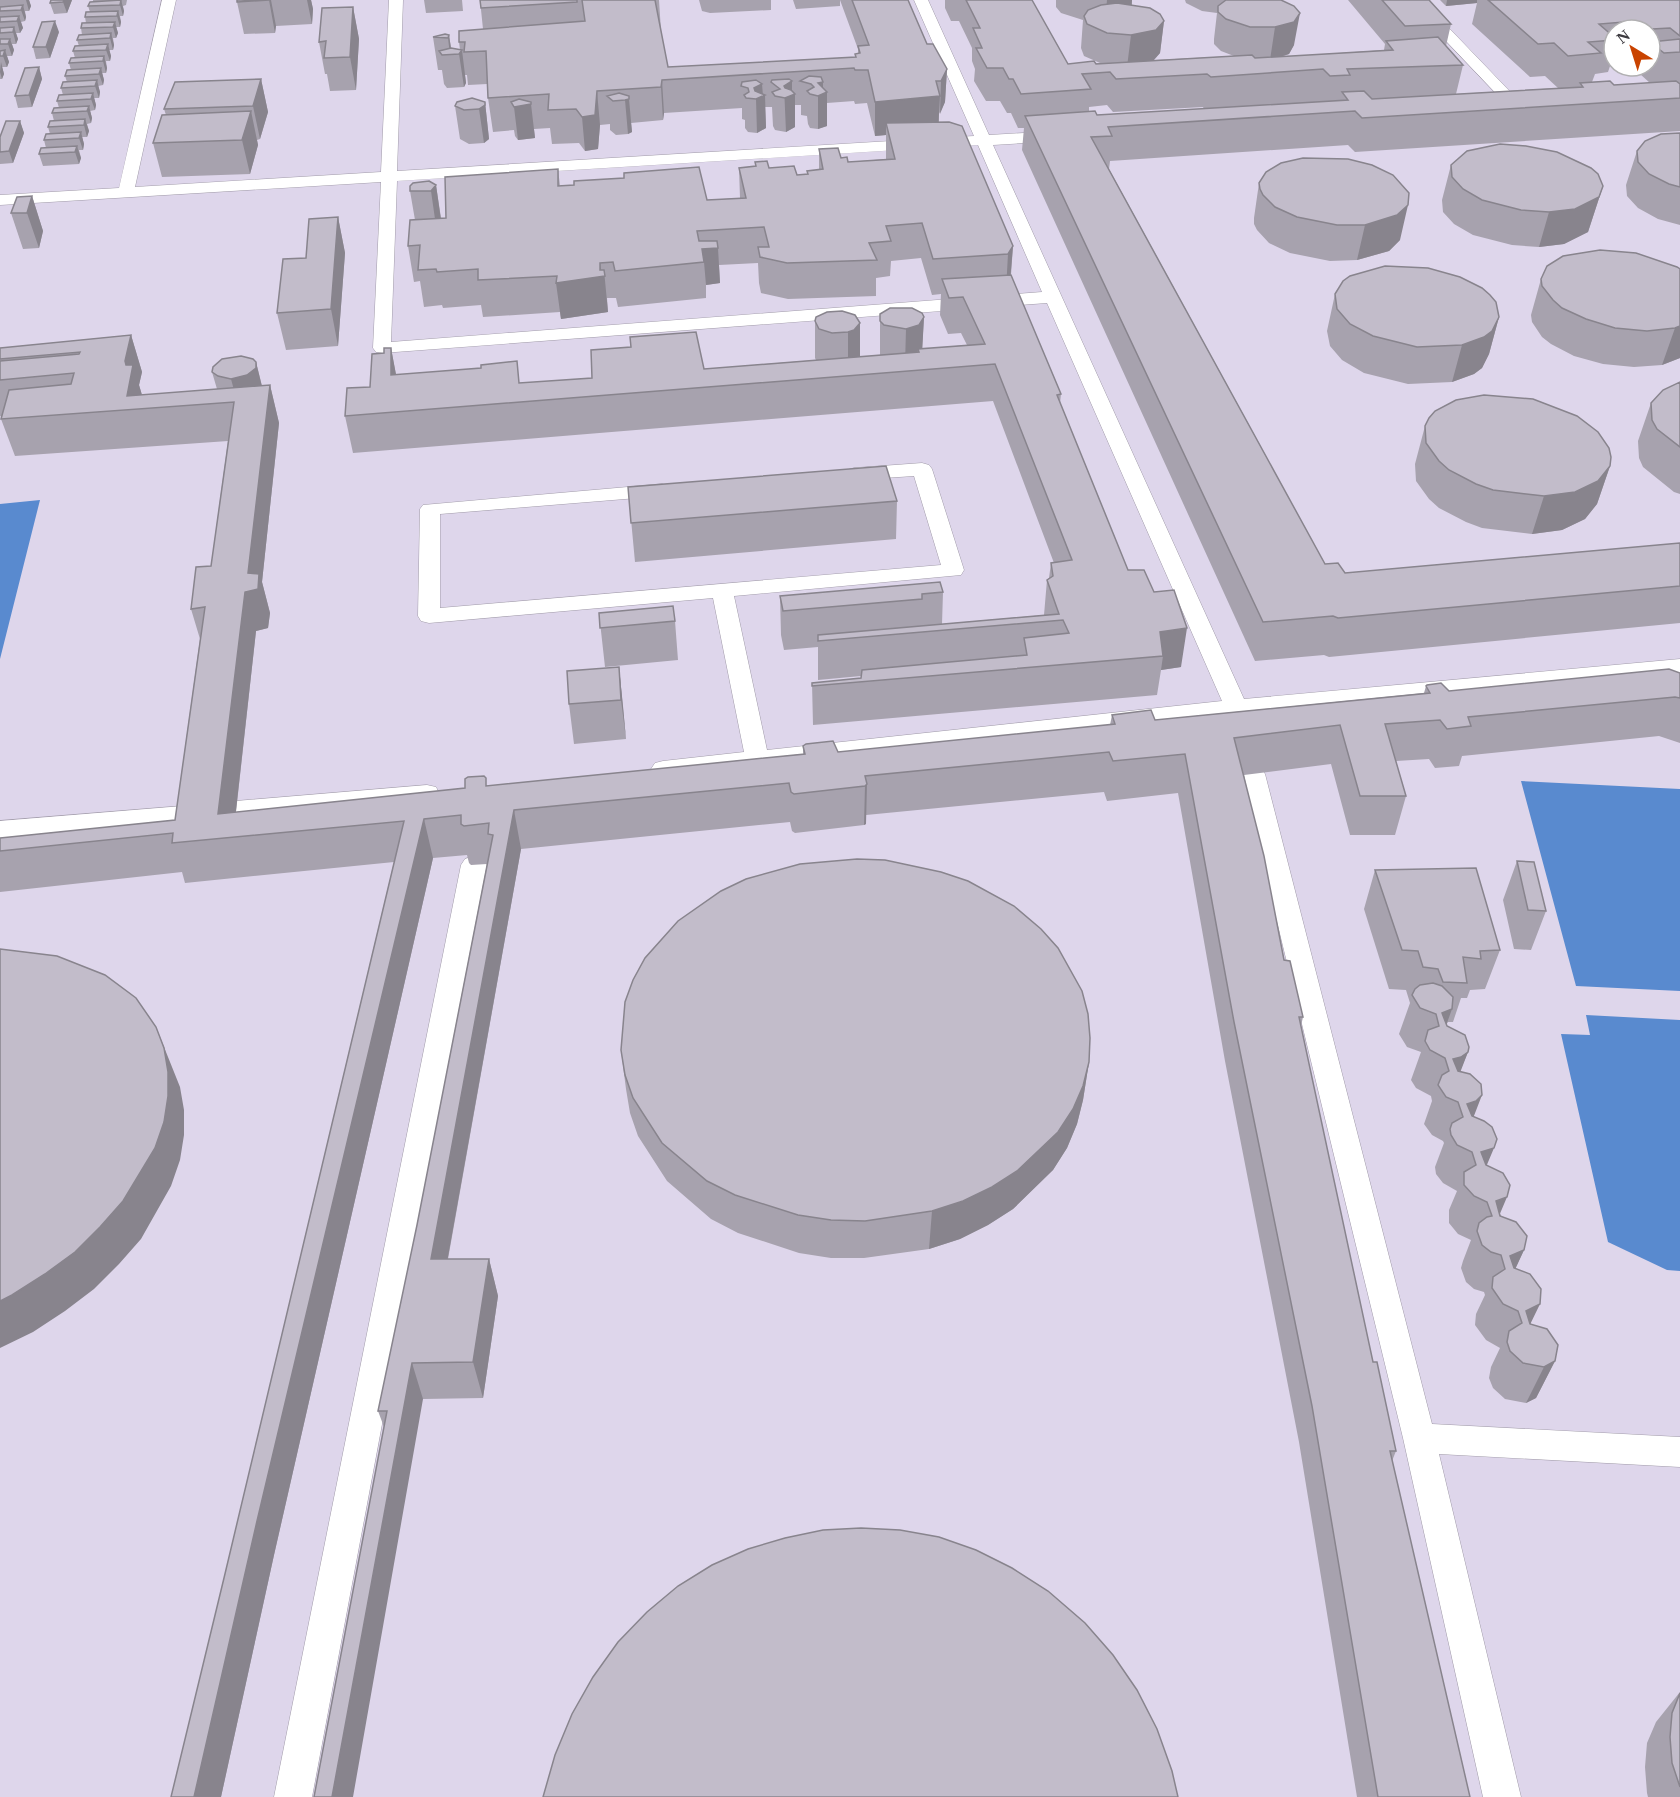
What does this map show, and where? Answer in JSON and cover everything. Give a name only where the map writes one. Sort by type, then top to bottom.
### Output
[{"type":"lane","points":[[126,193],[169,0]]},
{"type":"lane","points":[[396,0],[382,348],[1052,297]]},
{"type":"lane","points":[[921,0],[1236,707],[1419,1438],[1502,1797]]},
{"type":"lane","points":[[1414,0],[1520,104],[1490,106]]},
{"type":"lane","points":[[0,200],[1077,134]]},
{"type":"lane","points":[[688,488],[430,509],[429,616],[953,570],[922,469],[829,476]]},
{"type":"lane","points":[[722,591],[757,759]]},
{"type":"lane","points":[[639,771],[1236,707],[1680,666]]},
{"type":"lane","points":[[236,809],[450,791]]},
{"type":"lane","points":[[0,830],[195,813]]},
{"type":"lane","points":[[293,1797],[474,865]]},
{"type":"lane","points":[[1419,1438],[1680,1452]]},
{"type":"shaded area","points":[[0,0],[1680,0],[1680,1797],[0,1797]]},
{"type":"water","points":[[40,500],[0,659],[0,504]]},
{"type":"water","points":[[1521,781],[1680,789],[1680,991],[1576,986]]},
{"type":"water","points":[[1586,1015],[1680,1020],[1680,1271],[1667,1270],[1608,1242],[1561,1034],[1590,1035]]},
{"type":"building","points":[[51,0],[64,0],[50,3]]},
{"type":"building","points":[[121,0],[120,5],[88,6],[90,2]]},
{"type":"building","points":[[237,0],[269,0],[237,2]]},
{"type":"building","points":[[480,0],[577,0],[577,2],[481,8]]},
{"type":"building","points":[[582,0],[655,0],[668,67],[856,57],[855,54],[860,53],[858,46],[869,45],[852,0],[908,0],[927,44],[933,44],[947,69],[941,81],[936,81],[940,96],[875,102],[868,70],[855,70],[854,68],[662,80],[661,87],[597,91],[595,115],[582,117],[576,109],[548,110],[549,94],[488,98],[486,51],[464,52],[465,42],[459,42],[459,31],[585,21]]},
{"type":"building","points":[[966,0],[1032,0],[1068,64],[1252,55],[1255,58],[1393,50],[1386,41],[1438,37],[1463,65],[1347,69],[1350,75],[1330,76],[1323,69],[1211,77],[1207,74],[1116,79],[1110,72],[1082,74],[1091,89],[1021,94],[1013,79],[1009,79],[1003,68],[987,68],[976,48],[982,48],[973,28],[980,28]]},
{"type":"building","points":[[1226,0],[1281,0],[1294,6],[1300,13],[1294,22],[1275,27],[1250,27],[1226,19],[1218,12],[1218,6]]},
{"type":"building","points":[[1382,0],[1429,0],[1451,24],[1405,26]]},
{"type":"building","points":[[1488,0],[1680,0],[1680,36],[1670,28],[1662,28],[1662,18],[1602,18],[1602,24],[1599,24],[1602,27],[1602,41],[1588,42],[1601,53],[1568,56],[1554,43],[1538,44]]},
{"type":"building","points":[[1117,3],[1150,8],[1160,14],[1164,21],[1156,30],[1131,35],[1107,33],[1087,24],[1084,16],[1088,10],[1101,5]]},
{"type":"building","points":[[23,5],[21,10],[0,11],[0,7]]},
{"type":"building","points":[[353,7],[350,57],[324,58],[326,41],[319,42],[322,8]]},
{"type":"building","points":[[118,11],[117,16],[85,17],[86,12]]},
{"type":"building","points":[[19,16],[17,21],[0,22],[0,17]]},
{"type":"building","points":[[55,21],[46,47],[33,47],[42,22]]},
{"type":"building","points":[[115,22],[113,27],[81,28],[82,23]]},
{"type":"building","points":[[14,27],[13,32],[0,33],[0,28]]},
{"type":"building","points":[[111,33],[110,38],[77,40],[79,35]]},
{"type":"building","points":[[449,35],[448,38],[433,37]]},
{"type":"building","points":[[0,39],[10,39],[8,44],[0,44]]},
{"type":"building","points":[[1680,39],[1680,52],[1664,53],[1662,41]]},
{"type":"building","points":[[108,44],[106,50],[73,51],[75,46]]},
{"type":"building","points":[[451,48],[462,50],[459,54],[442,55],[439,51]]},
{"type":"building","points":[[104,56],[103,61],[69,63],[71,58]]},
{"type":"building","points":[[39,67],[29,95],[15,96],[25,68]]},
{"type":"building","points":[[101,68],[99,74],[65,76],[67,70]]},
{"type":"building","points":[[809,76],[821,77],[823,82],[818,83],[827,92],[818,96],[810,94],[807,91],[814,87],[800,81]]},
{"type":"building","points":[[261,79],[253,106],[164,109],[175,82]]},
{"type":"building","points":[[789,79],[792,81],[784,86],[795,94],[785,98],[775,96],[772,92],[780,89],[771,82],[772,80]]},
{"type":"building","points":[[97,80],[95,86],[61,88],[63,82]]},
{"type":"building","points":[[756,80],[762,84],[754,88],[755,91],[765,95],[756,99],[746,98],[744,95],[749,92],[748,88],[741,86],[742,82]]},
{"type":"building","points":[[1610,81],[1614,85],[1676,81],[1680,84],[1680,98],[1362,118],[1355,111],[1108,127],[1112,136],[1091,137],[1325,564],[1338,563],[1345,573],[1680,543],[1680,586],[1338,618],[1333,616],[1263,622],[1025,116],[1095,111],[1097,115],[1348,100],[1342,92],[1364,91],[1372,99],[1583,87],[1580,83]]},
{"type":"building","points":[[93,93],[91,99],[57,101],[59,95]]},
{"type":"building","points":[[619,93],[629,96],[629,99],[613,101],[607,96]]},
{"type":"building","points":[[472,98],[485,102],[485,105],[479,109],[464,110],[455,106],[457,102]]},
{"type":"building","points":[[519,99],[531,102],[531,104],[514,107],[511,102]]},
{"type":"building","points":[[89,106],[87,111],[52,113],[54,108]]},
{"type":"building","points":[[251,111],[242,140],[153,143],[162,115]]},
{"type":"building","points":[[85,119],[84,125],[48,127],[50,121]]},
{"type":"building","points":[[6,121],[20,121],[9,151],[0,152],[0,137]]},
{"type":"building","points":[[949,122],[962,126],[1013,246],[1008,254],[933,259],[922,223],[886,226],[891,241],[869,243],[877,260],[787,263],[760,257],[758,247],[769,247],[764,227],[697,231],[699,241],[717,241],[718,248],[702,249],[704,262],[615,271],[613,262],[600,263],[600,270],[604,270],[605,276],[556,283],[557,276],[478,280],[478,269],[437,272],[436,269],[418,270],[420,245],[408,246],[410,220],[446,218],[445,177],[558,169],[558,186],[574,185],[574,181],[624,178],[624,173],[699,167],[707,200],[746,198],[739,168],[756,166],[755,162],[767,161],[769,168],[794,166],[797,175],[823,169],[819,149],[838,148],[841,158],[847,157],[848,162],[895,159],[886,123]]},
{"type":"building","points":[[81,132],[79,138],[44,140],[46,134]]},
{"type":"building","points":[[1680,133],[1680,187],[1649,174],[1638,162],[1637,151],[1645,141],[1661,134]]},
{"type":"building","points":[[1500,144],[1557,152],[1591,168],[1598,174],[1603,186],[1599,197],[1575,209],[1549,212],[1521,210],[1482,200],[1463,189],[1452,177],[1451,165],[1467,151]]},
{"type":"building","points":[[77,146],[75,152],[39,154],[41,148]]},
{"type":"building","points":[[1303,158],[1348,159],[1372,165],[1393,175],[1409,193],[1408,205],[1397,215],[1365,225],[1337,225],[1297,217],[1275,207],[1263,195],[1259,183],[1266,172],[1281,163]]},
{"type":"building","points":[[429,181],[436,185],[431,191],[410,191],[413,183]]},
{"type":"building","points":[[32,196],[27,213],[11,213],[17,197]]},
{"type":"building","points":[[338,217],[331,309],[277,313],[283,259],[306,258],[309,219]]},
{"type":"building","points":[[1600,250],[1636,253],[1680,269],[1680,326],[1647,331],[1615,328],[1586,319],[1562,308],[1553,300],[1542,286],[1541,279],[1547,266],[1563,256]]},
{"type":"building","points":[[1385,266],[1428,268],[1460,277],[1482,288],[1496,302],[1499,317],[1492,331],[1484,337],[1462,345],[1417,347],[1373,336],[1350,324],[1337,309],[1335,294],[1343,281],[1350,276]]},
{"type":"building","points":[[1011,275],[1061,394],[1057,395],[1128,570],[1144,570],[1154,592],[1174,590],[1187,628],[1160,632],[1163,656],[812,686],[812,683],[861,678],[862,670],[1027,655],[1024,638],[1069,633],[1063,620],[818,641],[818,635],[1059,614],[1047,580],[1053,576],[1051,563],[1072,560],[995,364],[345,416],[347,388],[370,387],[372,354],[384,353],[384,348],[391,348],[391,375],[481,368],[481,365],[517,361],[519,383],[592,378],[591,350],[631,347],[630,337],[696,332],[704,369],[919,352],[918,349],[985,344],[963,297],[949,298],[942,279]]},
{"type":"building","points":[[890,308],[912,308],[922,313],[924,317],[919,325],[906,329],[884,325],[880,321],[880,314]]},
{"type":"building","points":[[842,311],[855,315],[860,323],[854,330],[832,333],[819,329],[815,321],[816,317],[827,312]]},
{"type":"building","points":[[131,335],[125,361],[126,365],[133,365],[127,396],[270,385],[248,573],[259,574],[258,589],[245,592],[218,814],[465,788],[465,779],[468,777],[484,776],[486,786],[805,754],[803,746],[806,744],[833,741],[838,752],[1115,724],[1112,715],[1151,710],[1155,720],[1430,693],[1427,685],[1441,683],[1449,691],[1669,669],[1680,673],[1680,698],[1468,717],[1471,726],[1447,729],[1440,720],[1385,724],[1406,796],[1360,796],[1340,725],[1234,738],[1264,856],[1284,960],[1290,961],[1303,1017],[1299,1017],[1373,1362],[1377,1362],[1396,1451],[1390,1451],[1470,1797],[1378,1797],[1312,1406],[1234,1022],[1185,754],[1113,761],[1109,752],[865,776],[867,784],[865,786],[794,794],[791,792],[789,783],[514,810],[431,1259],[489,1259],[473,1362],[412,1363],[332,1797],[314,1797],[387,1411],[378,1411],[417,1225],[493,835],[488,834],[489,823],[464,826],[461,824],[461,815],[424,819],[257,1521],[194,1797],[171,1797],[404,821],[172,843],[173,833],[0,851],[0,838],[175,820],[205,607],[191,609],[196,567],[211,566],[234,402],[1,419],[9,390],[71,384],[74,373],[0,380],[0,361],[79,354],[80,352],[0,359],[0,348]]},
{"type":"building","points":[[241,356],[256,362],[256,368],[247,375],[231,379],[212,372],[213,367],[222,359]]},
{"type":"building","points":[[1680,382],[1680,447],[1657,429],[1652,420],[1651,403],[1663,390]]},
{"type":"building","points":[[1484,395],[1533,399],[1577,416],[1598,432],[1609,448],[1610,466],[1598,481],[1575,492],[1544,496],[1493,490],[1449,470],[1426,443],[1425,426],[1435,411],[1456,400]]},
{"type":"building","points":[[886,466],[897,501],[631,523],[628,487]]},
{"type":"building","points":[[940,582],[943,592],[922,594],[922,599],[783,611],[780,596]]},
{"type":"building","points":[[673,606],[675,621],[600,628],[599,613]]},
{"type":"building","points":[[619,667],[621,700],[569,704],[567,671]]},
{"type":"building","points":[[857,859],[885,860],[941,872],[968,881],[1014,906],[1041,929],[1058,948],[1082,991],[1088,1014],[1090,1038],[1089,1062],[1083,1086],[1073,1109],[1058,1132],[1017,1171],[992,1187],[963,1201],[932,1211],[865,1221],[831,1220],[798,1215],[735,1195],[707,1181],[662,1143],[633,1098],[625,1075],[621,1050],[625,1002],[633,980],[645,958],[678,921],[721,891],[746,879],[800,864]]},
{"type":"building","points":[[1517,861],[1534,862],[1546,911],[1528,910]]},
{"type":"building","points":[[1476,868],[1500,950],[1480,951],[1481,959],[1463,957],[1467,983],[1443,982],[1438,969],[1423,967],[1418,951],[1402,950],[1375,870]]},
{"type":"building","points":[[0,949],[57,956],[105,975],[136,998],[156,1027],[164,1048],[168,1072],[168,1096],[164,1122],[155,1148],[123,1201],[75,1252],[45,1274],[0,1301]]},
{"type":"building","points":[[1433,983],[1442,986],[1453,997],[1452,1009],[1442,1013],[1447,1026],[1465,1035],[1469,1047],[1468,1052],[1453,1059],[1458,1071],[1470,1074],[1481,1084],[1482,1095],[1476,1101],[1467,1104],[1472,1116],[1492,1127],[1497,1139],[1494,1148],[1481,1152],[1486,1165],[1503,1173],[1510,1185],[1507,1197],[1496,1201],[1500,1216],[1516,1222],[1527,1236],[1524,1250],[1510,1256],[1514,1268],[1530,1274],[1541,1289],[1540,1304],[1526,1311],[1530,1324],[1547,1329],[1558,1345],[1555,1361],[1544,1367],[1523,1363],[1510,1351],[1507,1342],[1509,1331],[1522,1323],[1518,1311],[1503,1304],[1492,1288],[1493,1277],[1505,1269],[1501,1255],[1491,1252],[1482,1245],[1477,1231],[1479,1223],[1492,1216],[1487,1202],[1474,1196],[1464,1185],[1464,1172],[1476,1165],[1472,1152],[1457,1145],[1450,1129],[1452,1123],[1463,1117],[1458,1102],[1446,1097],[1438,1085],[1442,1075],[1449,1071],[1445,1058],[1430,1050],[1425,1041],[1428,1030],[1439,1026],[1436,1014],[1420,1008],[1412,995],[1420,985]]},
{"type":"building","points":[[861,1528],[900,1530],[939,1537],[976,1550],[1012,1568],[1048,1591],[1085,1623],[1113,1655],[1137,1690],[1157,1729],[1172,1771],[1178,1797],[543,1797],[555,1755],[572,1714],[593,1677],[618,1642],[647,1612],[678,1586],[712,1565],[748,1549],[823,1530]]},
{"type":"building","points":[[1680,1693],[1680,1787],[1672,1763],[1670,1737],[1672,1713]]}]
